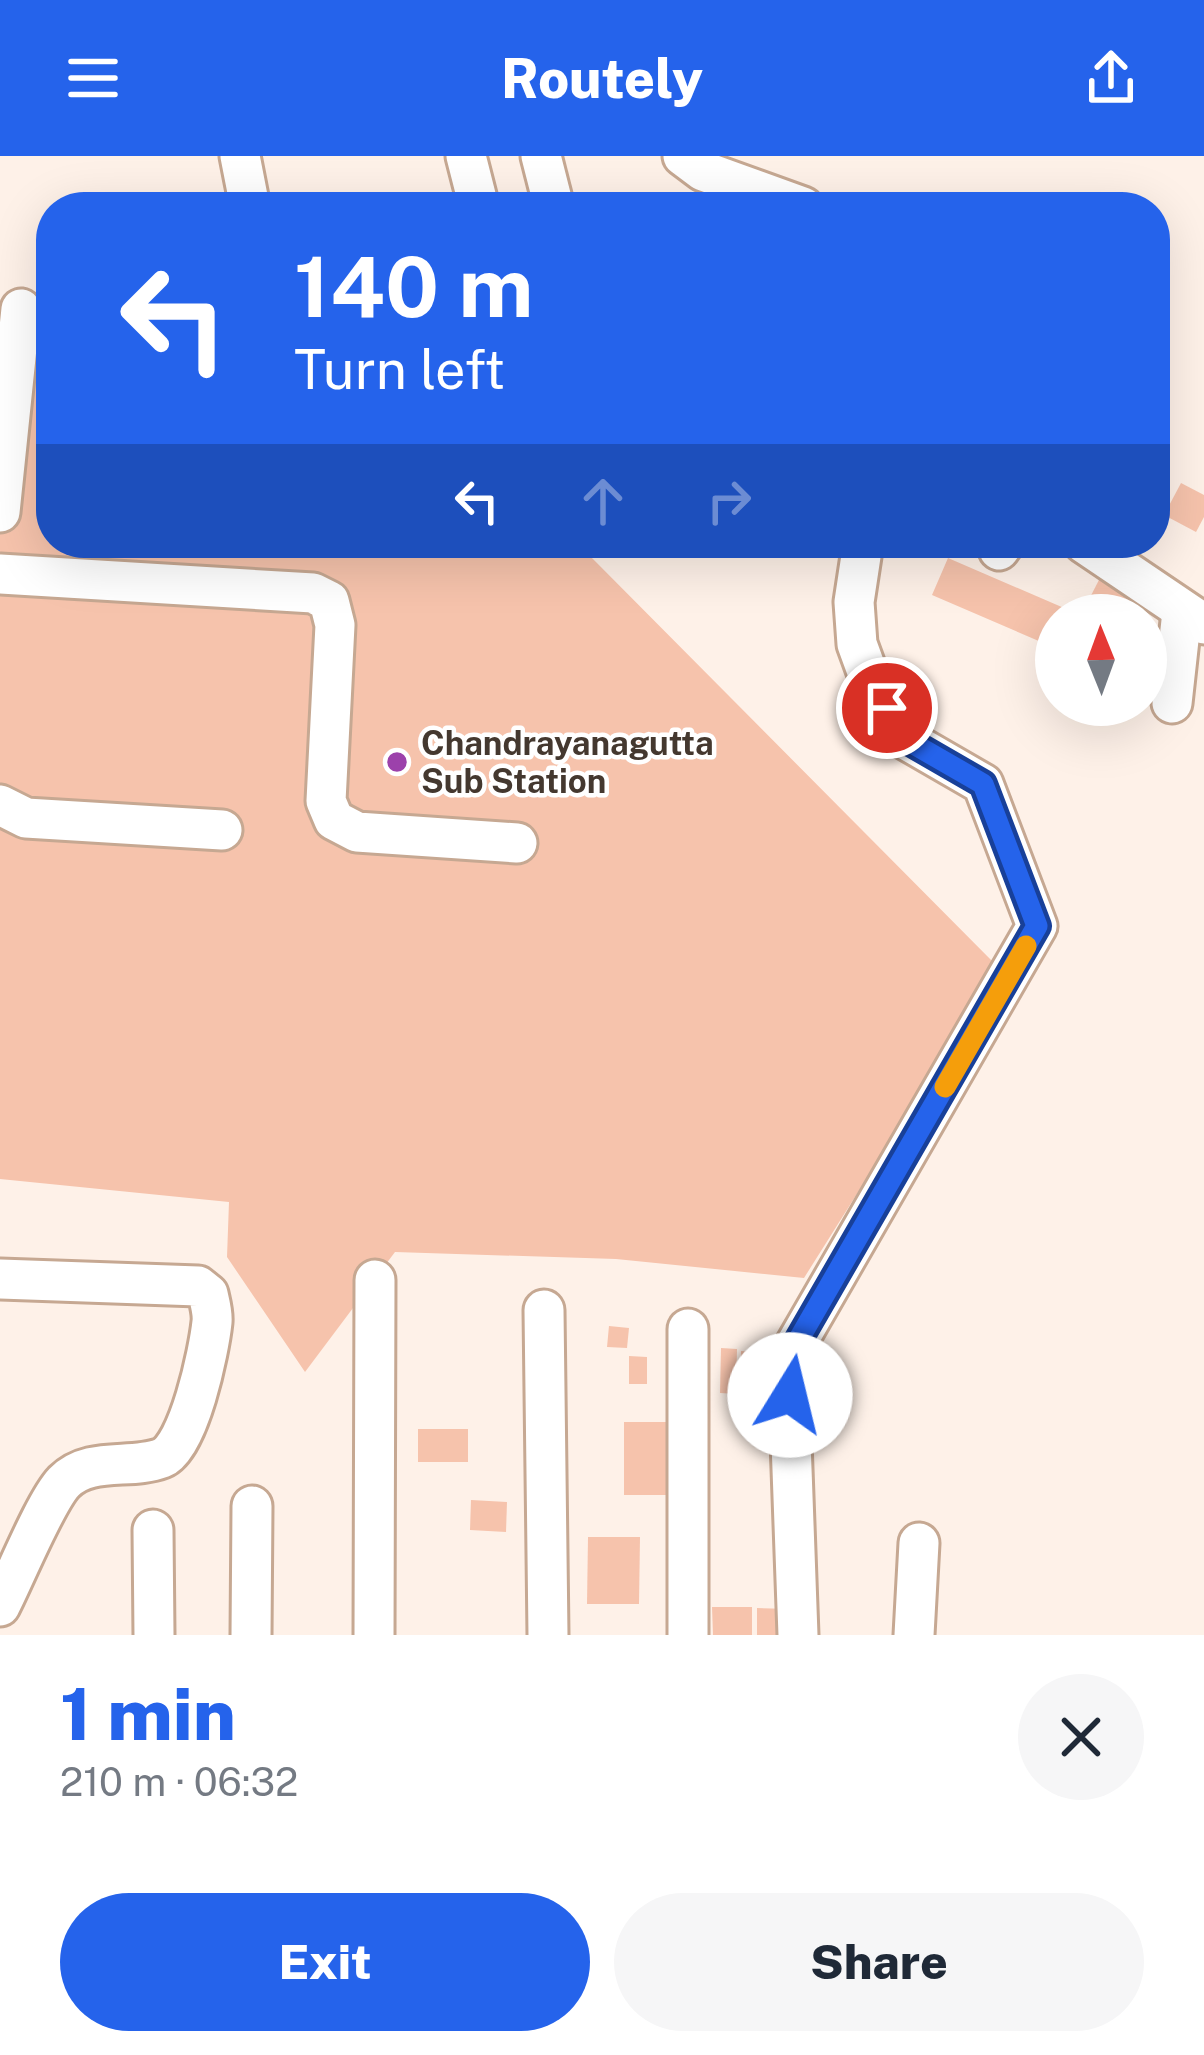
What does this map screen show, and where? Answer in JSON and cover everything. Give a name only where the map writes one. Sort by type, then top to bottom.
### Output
[{"type":"street","points":[[240,156],[247,192]]},
{"type":"street","points":[[466,156],[475,192]]},
{"type":"street","points":[[542,156],[550,192]]},
{"type":"street","points":[[693,164],[716,192]]},
{"type":"street","points":[[693,164],[765,192]]},
{"type":"street","points":[[0,512],[24,311]]},
{"type":"street","points":[[798,1635],[788,1358],[1037,926],[983,784],[905,739],[869,677],[857,644],[854,602],[861,558]]},
{"type":"street","points":[[1106,558],[1193,618],[1172,703]]},
{"type":"street","points":[[0,574],[313,593],[329,601],[335,626],[326,801],[334,820],[357,832],[517,843]]},
{"type":"street","points":[[0,806],[26,818],[222,830]]},
{"type":"street","points":[[0,1279],[197,1286],[208,1294],[212,1321],[188,1424],[177,1444],[168,1456],[148,1462],[88,1467],[61,1486],[0,1606]]},
{"type":"street","points":[[374,1635],[375,1280]]},
{"type":"street","points":[[544,1310],[548,1635]]},
{"type":"street","points":[[688,1329],[688,1635]]},
{"type":"street","points":[[251,1635],[252,1506]]},
{"type":"street","points":[[153,1529],[154,1635]]},
{"type":"street","points":[[914,1635],[919,1543]]},
{"type":"building","name":"Chandrayanagutta Sub Station","points":[[0,330],[36,339],[36,558],[592,558],[999,968],[804,1278],[616,1259],[395,1252],[305,1372],[227,1257],[229,1202],[0,1179]]},
{"type":"building","points":[[1181,483],[1204,495],[1204,517],[1196,532],[1170,518],[1170,504]]},
{"type":"building","points":[[948,558],[1035,596],[1035,639],[932,595]]},
{"type":"building","points":[[1101,576],[1137,594],[1092,594]]},
{"type":"building","points":[[609,1326],[629,1328],[627,1348],[607,1347]]},
{"type":"building","points":[[721,1348],[737,1349],[736,1394],[720,1393]]},
{"type":"building","points":[[741,1351],[757,1352],[756,1394],[740,1394]]},
{"type":"building","points":[[629,1356],[647,1357],[647,1384],[629,1384]]},
{"type":"building","points":[[624,1422],[682,1422],[682,1495],[624,1495]]},
{"type":"building","points":[[418,1429],[468,1429],[468,1462],[418,1462]]},
{"type":"building","points":[[471,1500],[507,1502],[506,1532],[470,1530]]},
{"type":"building","points":[[588,1537],[640,1537],[639,1604],[587,1604]]},
{"type":"building","points":[[712,1607],[752,1607],[752,1635],[713,1635]]},
{"type":"building","points":[[757,1608],[793,1609],[793,1635],[757,1635]]},
{"type":"slow traffic","points":[[945,1087],[1026,946]]},
{"type":"place","name":"Chandrayanagutta Sub Station","points":[[397,762]]},
{"type":"route","points":[[790,1395],[788,1358],[1037,926],[983,784],[905,739],[887,708]]}]
